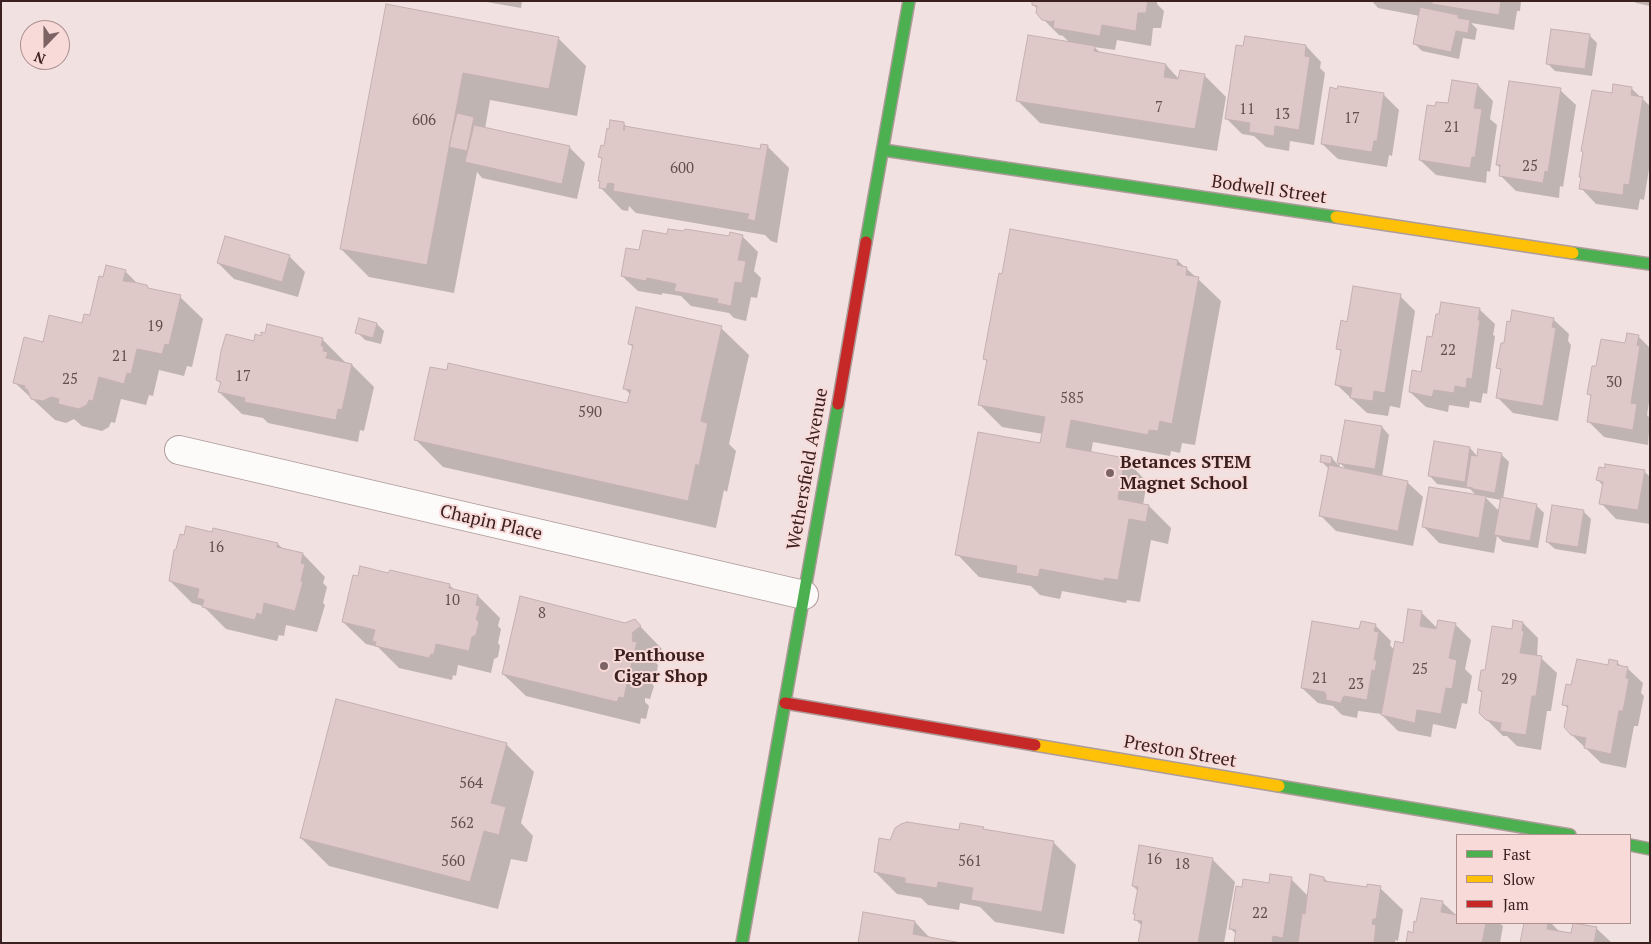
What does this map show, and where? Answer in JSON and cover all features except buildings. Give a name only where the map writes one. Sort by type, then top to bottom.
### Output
[{"type":"street","name":"Wethersfield Avenue","points":[[742,943],[909,1]]},
{"type":"street","name":"Bodwell Street","points":[[882,150],[1650,264]]},
{"type":"street","name":"Chapin Place","points":[[178,450],[804,596]]},
{"type":"street","name":"Preston Street","points":[[784,703],[1564,834]]},
{"type":"street","points":[[1631,845],[1650,849]]},
{"type":"traffic: fast","points":[[866,242],[909,1]]},
{"type":"traffic: fast","points":[[883,150],[1336,217]]},
{"type":"traffic: fast","points":[[1573,253],[1650,264]]},
{"type":"traffic: fast","points":[[742,943],[838,404]]},
{"type":"traffic: fast","points":[[1279,786],[1564,834]]},
{"type":"traffic: fast","points":[[1631,845],[1650,849]]},
{"type":"traffic: slow","points":[[1336,217],[1573,253]]},
{"type":"traffic: slow","points":[[1035,745],[1279,786]]},
{"type":"traffic: jam","points":[[838,404],[866,242]]},
{"type":"traffic: jam","points":[[785,703],[1035,745]]},
{"type":"place","name":"Betances STEM Magnet School","points":[[1110,473]]},
{"type":"place","name":"Penthouse Cigar Shop","points":[[604,666]]}]
